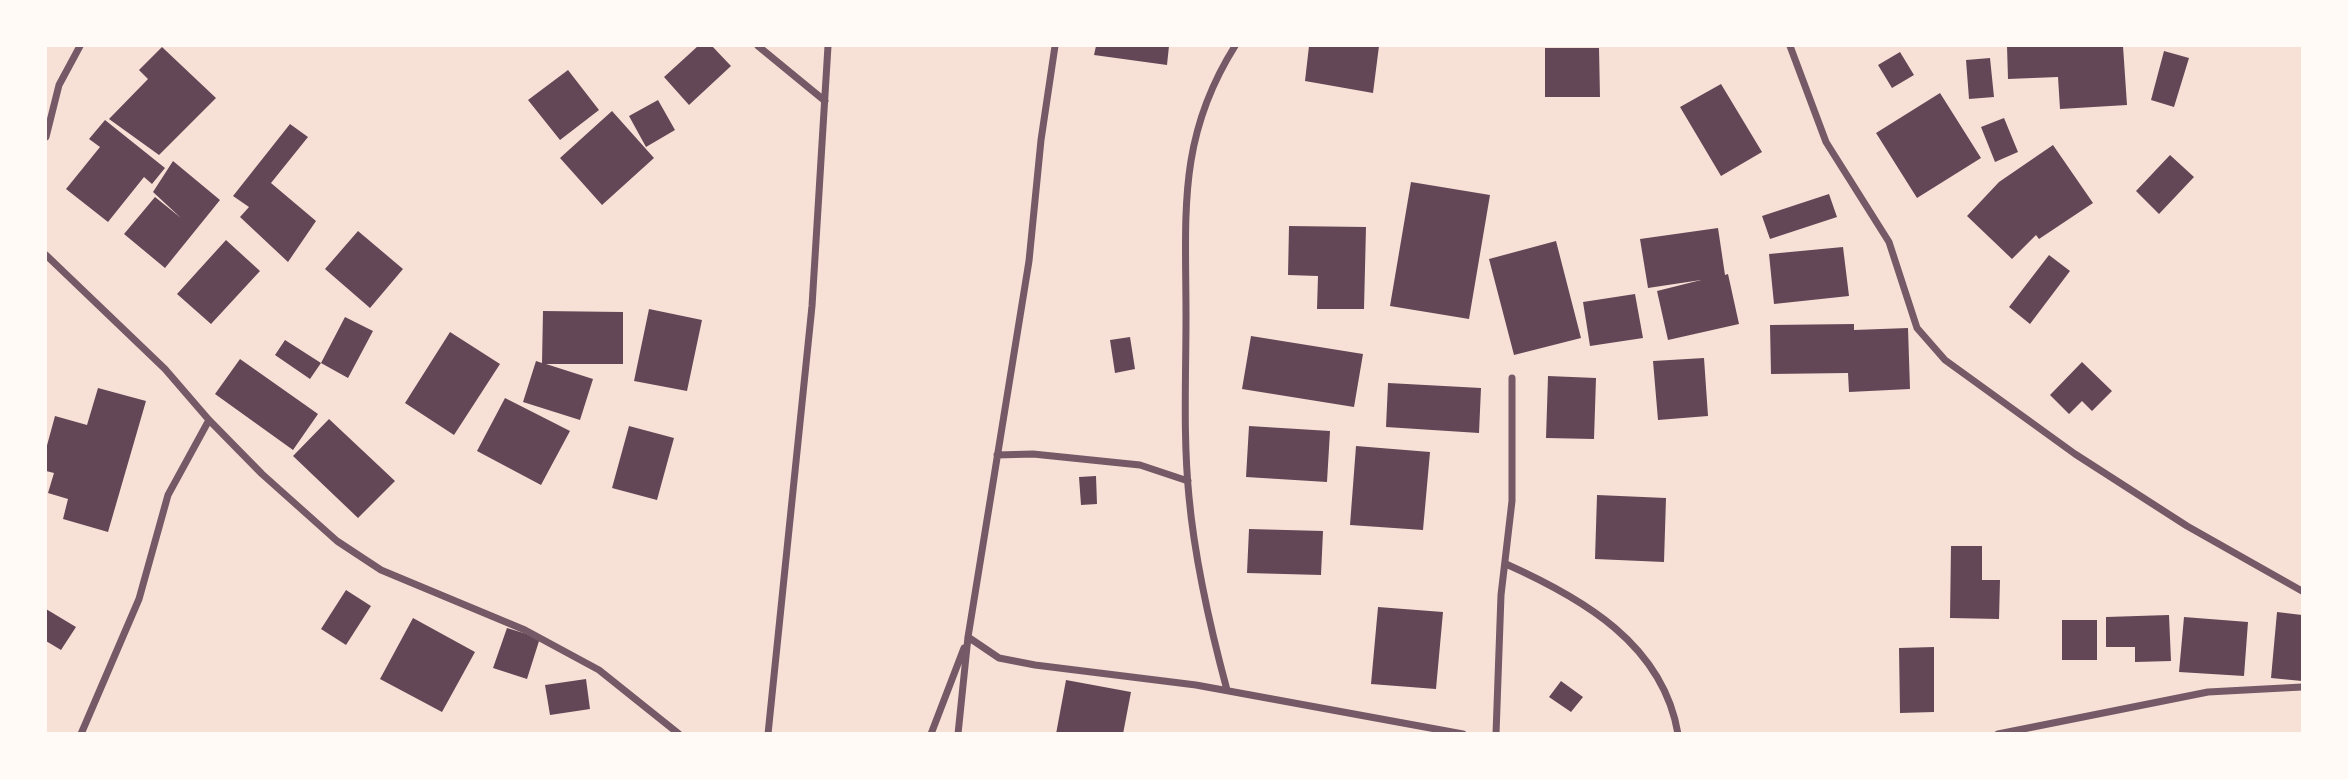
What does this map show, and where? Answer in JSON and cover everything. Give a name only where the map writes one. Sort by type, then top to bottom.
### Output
[{"type":"street","points":[[46,137],[59,85],[80,46]]},
{"type":"street","points":[[758,46],[825,101]]},
{"type":"street","points":[[768,733],[812,306],[828,46]]},
{"type":"street","points":[[958,733],[968,637],[1029,261],[1041,140],[1055,46]]},
{"type":"street","points":[[1227,690],[1199,568],[1188,481],[1186,183],[1191,148],[1202,110],[1235,46]]},
{"type":"street","points":[[1790,46],[1826,142],[1889,242],[1917,328],[1945,360],[2076,454],[2188,526],[2302,591]]},
{"type":"street","points":[[46,255],[165,369],[209,420],[262,474],[337,541],[382,570],[525,630],[589,664],[629,691],[679,733]]},
{"type":"street","points":[[1496,733],[1499,633],[1512,501],[1512,378]]},
{"type":"street","points":[[81,733],[139,599],[168,495],[209,420]]},
{"type":"street","points":[[998,454],[1046,455],[1140,464],[1188,481]]},
{"type":"street","points":[[1506,564],[1541,580],[1612,622],[1638,649],[1662,684],[1674,710],[1678,733]]},
{"type":"street","points":[[968,637],[999,658],[1035,665],[1227,690],[1463,733]]},
{"type":"street","points":[[931,733],[968,637]]},
{"type":"street","points":[[1998,733],[2208,692],[2302,687]]},
{"type":"building","points":[[698,46],[712,46],[731,66],[689,105],[664,77]]},
{"type":"building","points":[[1096,46],[1169,46],[1167,65],[1094,55]]},
{"type":"building","points":[[1309,46],[1379,46],[1373,93],[1305,81]]},
{"type":"building","points":[[2007,46],[2123,46],[2127,105],[2060,109],[2058,77],[2008,79]]},
{"type":"building","points":[[162,47],[216,98],[159,155],[109,119],[148,79],[139,70]]},
{"type":"building","points":[[1545,48],[1599,48],[1600,97],[1545,97]]},
{"type":"building","points":[[2164,51],[2189,58],[2174,107],[2151,100]]},
{"type":"building","points":[[1900,52],[1914,75],[1892,88],[1878,65]]},
{"type":"building","points":[[1990,58],[1994,97],[1969,99],[1966,60]]},
{"type":"building","points":[[568,70],[599,110],[560,140],[528,100]]},
{"type":"building","points":[[1721,84],[1762,152],[1721,176],[1680,107]]},
{"type":"building","points":[[1940,93],[1981,158],[1917,198],[1876,133]]},
{"type":"building","points":[[658,100],[675,130],[646,147],[629,116]]},
{"type":"building","points":[[612,111],[654,158],[602,205],[560,158]]},
{"type":"building","points":[[2004,118],[2018,152],[1995,162],[1981,127]]},
{"type":"building","points":[[105,120],[165,168],[152,184],[144,177],[108,222],[66,189],[100,147],[89,139]]},
{"type":"building","points":[[290,124],[308,137],[271,183],[316,221],[288,262],[240,217],[249,207],[233,196]]},
{"type":"building","points":[[2053,145],[2093,203],[2039,239],[2036,235],[2012,259],[1967,216],[1999,182]]},
{"type":"building","points":[[2170,155],[2194,177],[2159,214],[2136,191]]},
{"type":"building","points":[[173,161],[220,200],[165,268],[124,234],[155,197],[181,218],[153,192]]},
{"type":"building","points":[[1411,182],[1490,195],[1469,319],[1390,306]]},
{"type":"building","points":[[1829,194],[1837,217],[1770,239],[1762,216]]},
{"type":"building","points":[[1289,226],[1366,227],[1364,309],[1317,309],[1318,276],[1288,275]]},
{"type":"building","points":[[1718,228],[1725,275],[1728,274],[1739,324],[1668,340],[1657,291],[1701,280],[1648,288],[1640,239]]},
{"type":"building","points":[[358,231],[403,269],[370,308],[325,269]]},
{"type":"building","points":[[226,240],[260,271],[211,324],[177,294]]},
{"type":"building","points":[[1556,241],[1581,338],[1514,355],[1489,259]]},
{"type":"building","points":[[1843,247],[1849,296],[1774,304],[1769,254]]},
{"type":"building","points":[[2049,255],[2070,271],[2030,324],[2009,307]]},
{"type":"building","points":[[1635,294],[1643,338],[1590,346],[1583,302]]},
{"type":"building","points":[[649,309],[702,320],[687,391],[634,381]]},
{"type":"building","points":[[543,311],[623,312],[623,364],[546,364],[593,379],[580,420],[523,402],[536,361],[542,363]]},
{"type":"building","points":[[345,317],[373,331],[348,378],[321,363]]},
{"type":"building","points":[[1854,324],[1854,330],[1908,328],[1910,389],[1849,392],[1848,373],[1771,374],[1770,325]]},
{"type":"building","points":[[450,332],[500,364],[454,435],[405,403]]},
{"type":"building","points":[[1251,336],[1363,354],[1354,407],[1242,389]]},
{"type":"building","points":[[1130,337],[1135,369],[1115,373],[1110,340]]},
{"type":"building","points":[[285,340],[321,363],[310,379],[275,355]]},
{"type":"building","points":[[1704,358],[1708,416],[1658,420],[1653,361]]},
{"type":"building","points":[[240,359],[318,414],[293,450],[215,394]]},
{"type":"building","points":[[2082,362],[2112,391],[2092,411],[2082,401],[2069,414],[2050,395]]},
{"type":"building","points":[[1548,376],[1596,378],[1594,439],[1546,438]]},
{"type":"building","points":[[1388,383],[1481,388],[1479,433],[1386,427]]},
{"type":"building","points":[[98,388],[146,401],[108,532],[63,519],[68,499],[48,493],[54,473],[46,471],[46,449],[55,416],[87,425]]},
{"type":"building","points":[[505,398],[570,431],[541,485],[477,451]]},
{"type":"building","points":[[329,419],[395,481],[358,518],[293,456]]},
{"type":"building","points":[[629,426],[674,438],[657,500],[612,488]]},
{"type":"building","points":[[1249,426],[1330,431],[1327,482],[1246,477]]},
{"type":"building","points":[[1356,446],[1430,452],[1423,530],[1350,525]]},
{"type":"building","points":[[1096,476],[1097,504],[1081,505],[1079,477]]},
{"type":"building","points":[[1597,495],[1666,498],[1664,562],[1595,559]]},
{"type":"building","points":[[1249,529],[1323,531],[1321,575],[1247,573]]},
{"type":"building","points":[[1951,546],[1982,546],[1982,580],[2000,580],[1999,619],[1950,618]]},
{"type":"building","points":[[346,590],[371,606],[346,645],[321,629]]},
{"type":"building","points":[[1378,607],[1443,612],[1436,689],[1371,684]]},
{"type":"building","points":[[46,609],[76,627],[61,650],[46,641]]},
{"type":"building","points":[[2277,612],[2302,615],[2302,681],[2271,678]]},
{"type":"building","points":[[2169,615],[2171,661],[2135,662],[2135,647],[2106,647],[2106,617]]},
{"type":"building","points":[[2184,617],[2248,622],[2244,676],[2179,672]]},
{"type":"building","points":[[413,618],[475,652],[442,712],[380,679]]},
{"type":"building","points":[[2062,620],[2097,620],[2097,660],[2062,660]]},
{"type":"building","points":[[507,628],[540,638],[527,679],[493,668]]},
{"type":"building","points":[[1934,647],[1934,712],[1900,713],[1899,648]]},
{"type":"building","points":[[586,679],[590,709],[550,715],[545,685]]},
{"type":"building","points":[[1066,680],[1131,692],[1123,734],[1056,734]]},
{"type":"building","points":[[1561,681],[1583,697],[1571,712],[1549,697]]}]
